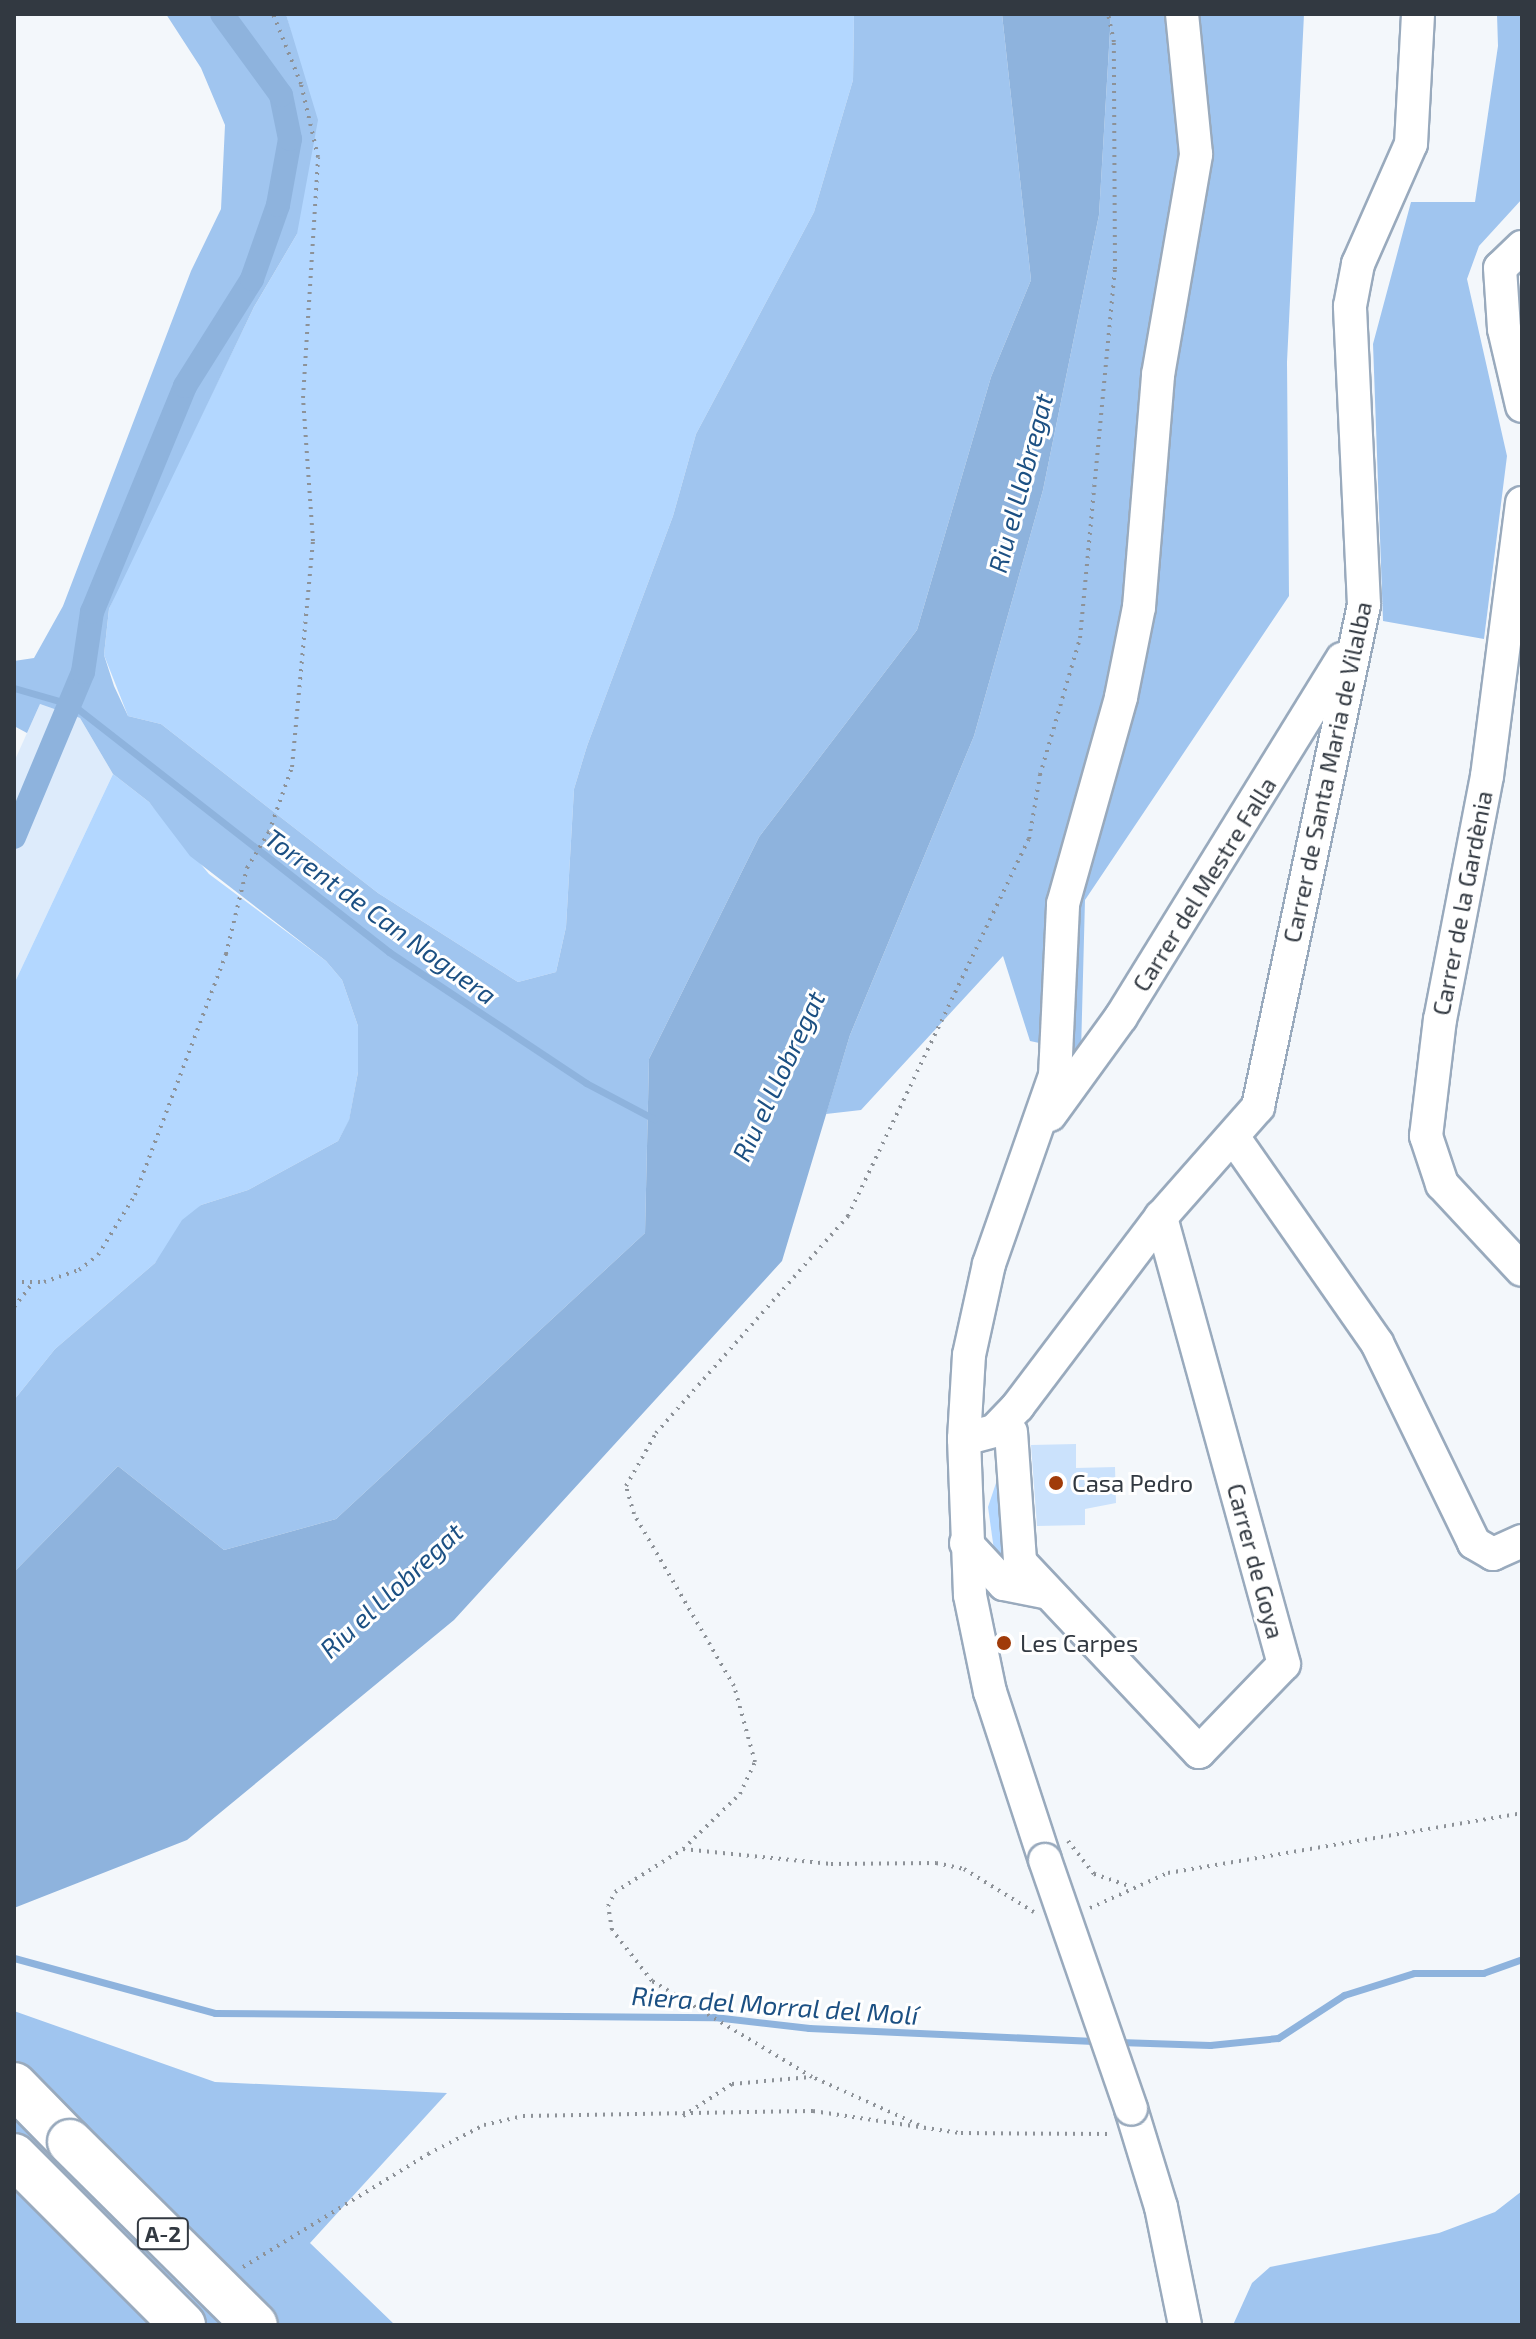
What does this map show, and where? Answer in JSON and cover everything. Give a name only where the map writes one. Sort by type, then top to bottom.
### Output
[{"type":"highway","name":"A-2","points":[[14,2085],[255,2325]]},
{"type":"highway","name":"A-2","points":[[14,2156],[183,2325]]},
{"type":"street","points":[[1182,14],[1195,111],[1194,189],[1158,375],[1132,653],[1063,904],[1060,1032],[1043,1123],[976,1311],[964,1439],[964,1502],[977,1641],[1045,1860],[1135,2122],[1176,2266],[1185,2325]]},
{"type":"street","name":"Carrer de Santa Maria de Vilalba","points":[[964,1502],[1014,1419],[1161,1217],[1234,1138],[1258,1107],[1355,638],[1365,569],[1350,306],[1358,264],[1411,144],[1418,14]]},
{"type":"street","points":[[1522,247],[1500,268],[1504,329],[1522,406]]},
{"type":"street","name":"Carrer de la Gardènia","points":[[1522,503],[1487,776],[1440,1019],[1426,1136],[1442,1184],[1522,1270]]},
{"type":"street","name":"Carrer del Mestre Falla","points":[[1043,1123],[1121,1017],[1355,638]]},
{"type":"street","points":[[1234,1138],[1377,1343],[1474,1543],[1493,1554],[1522,1541]]},
{"type":"street","name":"Carrer de Goya","points":[[1014,1419],[1020,1562],[1044,1592],[1199,1752],[1284,1664],[1161,1217]]},
{"type":"street","name":"Carrer de Santa Maria de Vilalba","points":[[964,1439],[994,1431],[1014,1419]]},
{"type":"street","points":[[966,1543],[1004,1584],[1044,1592]]},
{"type":"street","points":[[977,1641],[1012,1594],[1044,1592]]},
{"type":"path","points":[[14,1282],[33,1283],[90,1262],[135,1195],[226,954],[247,868],[269,832],[292,767],[313,541],[303,398],[318,157],[301,84],[273,14]]},
{"type":"path","points":[[919,2125],[812,2077],[652,1981],[612,1930],[608,1906],[615,1892],[683,1849],[740,1794],[755,1762],[734,1686],[634,1514],[626,1486],[656,1433],[848,1216],[1029,839],[1040,775],[1080,638],[1118,215],[1114,42],[1108,14]]},
{"type":"path","points":[[14,1307],[33,1283]]},
{"type":"path","points":[[1081,1911],[1131,1887],[1324,1842],[1522,1813]]},
{"type":"path","points":[[1060,1831],[1094,1874],[1131,1887]]},
{"type":"path","points":[[683,1849],[831,1864],[936,1863],[964,1869],[1034,1912],[1050,1912]]},
{"type":"path","points":[[681,2117],[732,2084],[812,2077]]},
{"type":"path","points":[[236,2277],[244,2265],[484,2125],[523,2116],[681,2117],[813,2111],[961,2133],[1135,2122]]},
{"type":"shaded area","points":[[166,14],[286,14],[318,120],[297,234],[254,307],[109,609],[104,655],[114,686],[128,716],[161,724],[378,893],[518,982],[556,972],[566,927],[574,789],[587,746],[673,516],[696,434],[814,212],[853,80],[854,14],[1002,14],[1031,280],[991,377],[917,630],[759,837],[649,1059],[645,1233],[336,1519],[224,1550],[118,1466],[14,1572],[14,1400],[55,1349],[155,1263],[182,1220],[201,1205],[248,1190],[338,1141],[349,1120],[358,1072],[358,1026],[342,980],[326,961],[190,856],[149,802],[113,774],[80,718],[40,704],[27,733],[14,726],[14,661],[34,658],[63,606],[191,271],[221,209],[225,125],[201,68]]},
{"type":"shaded area","points":[[286,14],[854,14],[853,80],[814,212],[696,434],[673,516],[587,746],[574,789],[566,927],[556,972],[518,982],[378,893],[161,724],[128,716],[104,655],[109,609],[120,583],[254,307],[297,234],[293,40]]},
{"type":"shaded area","points":[[1111,14],[1304,14],[1287,362],[1289,596],[1085,900],[1081,1052],[1030,1041],[1003,956],[861,1110],[826,1114],[850,1035],[974,736],[1043,490],[1099,215]]},
{"type":"shaded area","points":[[1497,14],[1522,14],[1522,199],[1479,246],[1467,279],[1507,456],[1484,639],[1383,621],[1373,344],[1411,202],[1475,202],[1498,46]]},
{"type":"shaded area","points":[[40,704],[80,718],[113,774],[14,984],[14,762]]},
{"type":"shaded area","points":[[113,774],[149,802],[209,874],[326,961],[342,980],[358,1026],[358,1072],[349,1121],[338,1141],[248,1190],[201,1205],[155,1263],[55,1349],[14,1400],[14,984]]},
{"type":"shaded area","points":[[1000,1471],[1006,1569],[994,1550],[988,1507]]},
{"type":"shaded area","points":[[14,2011],[215,2082],[447,2093],[310,2243],[395,2325],[14,2325]]},
{"type":"shaded area","points":[[1522,2191],[1522,2325],[1233,2325],[1252,2283],[1270,2267],[1439,2233],[1495,2212]]},
{"type":"water","name":"Riu el Llobregat","points":[[1002,14],[1111,14],[1099,215],[1043,490],[974,736],[850,1035],[782,1261],[454,1620],[187,1840],[14,1908],[14,1572],[118,1466],[224,1550],[336,1519],[645,1233],[649,1059],[759,837],[917,630],[991,377],[1031,280]]},
{"type":"building","points":[[1076,1444],[1076,1468],[1115,1467],[1116,1503],[1085,1509],[1085,1525],[1037,1526],[1031,1445]]},
{"type":"waterway","points":[[14,837],[83,672],[92,612],[185,386],[252,279],[278,205],[290,139],[281,95],[222,14]]},
{"type":"waterway","name":"Torrent de Can Noguera","points":[[14,688],[73,705],[389,952],[586,1083],[654,1119]]},
{"type":"waterway","name":"Riera del Morral del Molí","points":[[14,1958],[215,2013],[714,2017],[809,2028],[1099,2041]]},
{"type":"waterway","name":"Riera del Morral del Molí","points":[[1119,2042],[1210,2045],[1278,2038],[1344,1995],[1414,1973],[1483,1973],[1522,1959]]},
{"type":"place","name":"Casa Pedro","points":[[1056,1483]]},
{"type":"place","name":"Les Carpes","points":[[1004,1643]]}]
